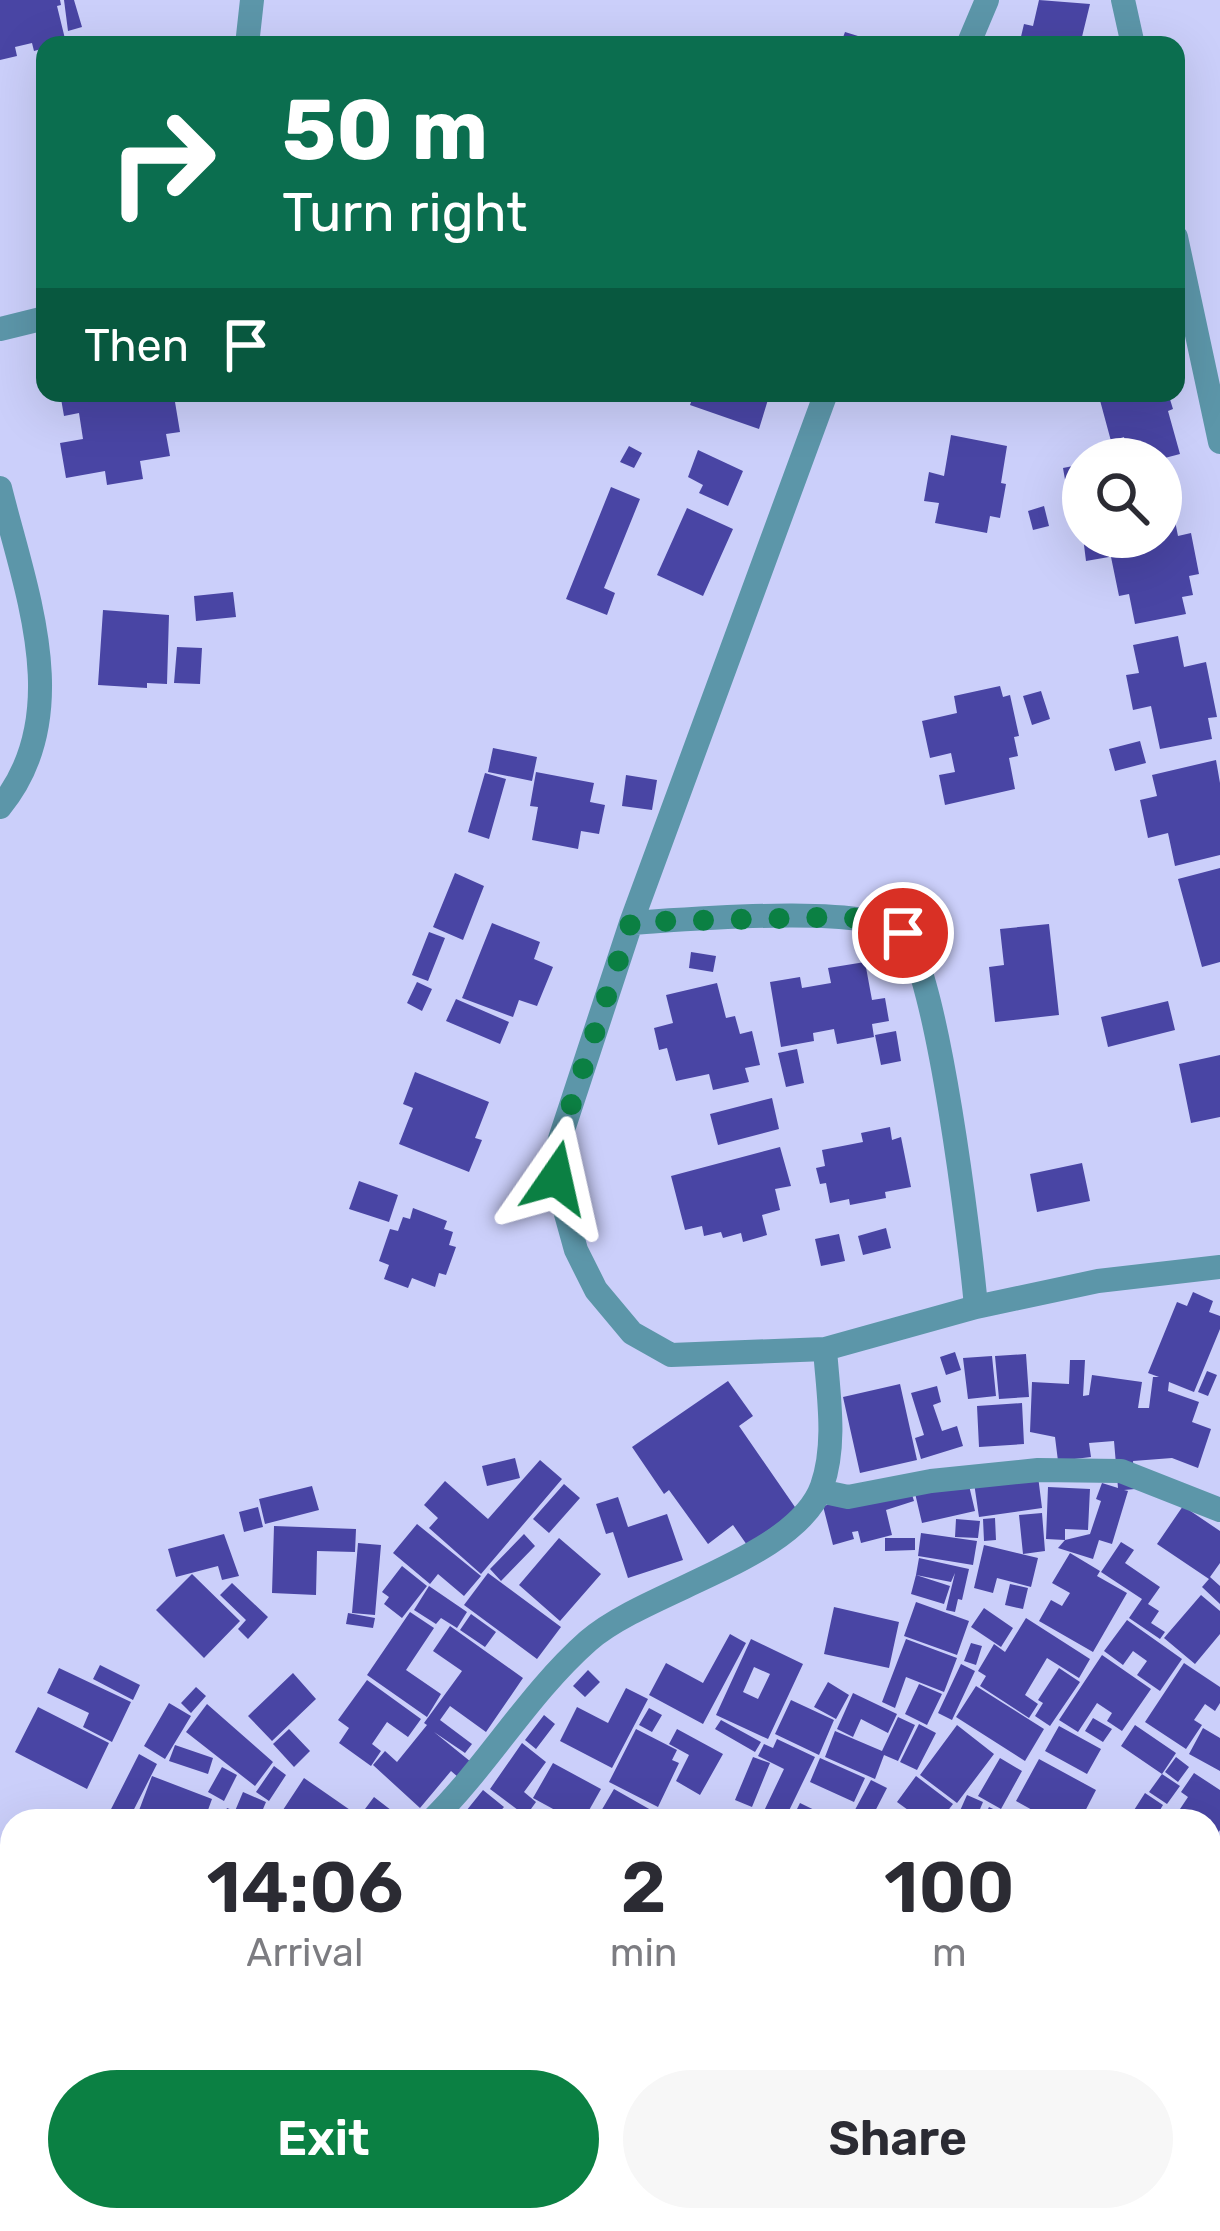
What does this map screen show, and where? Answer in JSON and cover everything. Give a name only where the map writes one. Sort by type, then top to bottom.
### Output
[{"type":"street","points":[[248,36],[252,0]]},
{"type":"street","points":[[972,36],[987,0]]},
{"type":"street","points":[[1123,0],[1131,36]]},
{"type":"street","points":[[1185,279],[1220,442]]},
{"type":"street","points":[[0,329],[36,320]]},
{"type":"street","points":[[823,402],[631,922],[558,1145],[556,1178],[576,1250],[613,1314],[632,1333],[671,1355],[824,1349],[976,1307],[1098,1281],[1220,1268]]},
{"type":"street","points":[[0,488],[41,652],[38,733],[0,807]]},
{"type":"street","points":[[631,922],[836,917],[877,920],[903,933],[919,961],[929,1001],[963,1185],[976,1307]]},
{"type":"street","points":[[441,1809],[559,1669],[590,1640],[616,1619],[775,1538],[809,1510],[820,1491],[830,1424],[824,1349]]},
{"type":"street","points":[[820,1491],[848,1497],[931,1481],[1038,1470],[1121,1471],[1220,1510]]},
{"type":"building","points":[[0,0],[60,0],[57,6],[64,36],[36,36],[36,50],[32,43],[15,47],[17,56],[0,60]]},
{"type":"building","points":[[64,0],[74,0],[82,27],[68,31]]},
{"type":"building","points":[[1039,0],[1090,4],[1082,36],[1021,36],[1024,24],[1033,26]]},
{"type":"building","points":[[62,402],[175,402],[180,432],[166,434],[170,456],[140,461],[143,479],[107,485],[105,471],[66,478],[60,443],[83,439],[79,413],[64,416]]},
{"type":"building","points":[[691,402],[767,402],[759,429]]},
{"type":"building","points":[[1100,402],[1171,402],[1173,409],[1168,411],[1176,438],[1110,438]]},
{"type":"building","points":[[951,435],[1007,446],[1000,518],[990,516],[987,533],[935,523],[939,503],[924,501],[929,472],[944,476]]},
{"type":"building","points":[[629,446],[642,453],[634,468],[620,462]]},
{"type":"building","points":[[698,450],[743,471],[728,506],[699,493],[703,485],[688,477]]},
{"type":"building","points":[[611,487],[640,499],[604,588],[615,593],[607,615],[566,599]]},
{"type":"building","points":[[1044,506],[1049,526],[1033,530],[1028,511]]},
{"type":"building","points":[[687,508],[733,529],[703,596],[657,575]]},
{"type":"building","points":[[1191,533],[1199,574],[1189,576],[1193,595],[1182,597],[1186,614],[1135,624],[1129,594],[1119,596],[1111,558],[1182,558],[1182,535]]},
{"type":"building","points":[[233,592],[236,617],[196,621],[194,596]]},
{"type":"building","points":[[103,610],[169,615],[167,684],[147,683],[147,688],[98,685]]},
{"type":"building","points":[[1178,636],[1184,667],[1206,662],[1217,717],[1208,718],[1212,739],[1160,749],[1151,706],[1133,710],[1126,675],[1139,673],[1133,645]]},
{"type":"building","points":[[177,647],[202,648],[200,684],[174,683]]},
{"type":"building","points":[[1000,686],[1003,697],[1010,695],[1019,736],[1014,737],[1018,756],[1009,758],[1015,789],[945,805],[939,775],[955,772],[951,753],[930,758],[922,721],[957,713],[954,696]]},
{"type":"building","points":[[1041,691],[1050,719],[1032,725],[1023,696]]},
{"type":"building","points":[[1140,741],[1146,763],[1115,771],[1109,749]]},
{"type":"building","points":[[493,748],[537,757],[532,781],[488,772]]},
{"type":"building","points":[[1216,760],[1220,855],[1175,866],[1168,833],[1148,838],[1140,800],[1157,796],[1152,775]]},
{"type":"building","points":[[536,772],[594,783],[590,802],[605,805],[599,834],[581,831],[578,849],[532,840],[538,807],[530,806]]},
{"type":"building","points":[[485,773],[506,779],[489,839],[468,832]]},
{"type":"building","points":[[626,775],[657,780],[652,810],[622,806]]},
{"type":"building","points":[[1220,868],[1220,962],[1202,967],[1178,879]]},
{"type":"building","points":[[455,873],[484,886],[463,940],[433,927]]},
{"type":"building","points":[[492,923],[540,942],[534,959],[553,967],[537,1006],[519,1000],[513,1017],[462,998]]},
{"type":"building","points":[[1049,924],[1059,1015],[995,1022],[989,967],[1004,965],[1000,929]]},
{"type":"building","points":[[429,932],[445,938],[428,981],[412,975]]},
{"type":"building","points":[[691,952],[716,956],[713,972],[689,968]]},
{"type":"building","points":[[865,962],[872,1000],[885,998],[889,1021],[872,1024],[874,1037],[837,1044],[834,1029],[813,1033],[814,1041],[781,1047],[770,982],[800,977],[802,988],[831,983],[828,968]]},
{"type":"building","points":[[417,982],[432,989],[422,1011],[407,1003]]},
{"type":"building","points":[[717,983],[726,1018],[735,1016],[740,1034],[752,1031],[760,1065],[745,1068],[749,1082],[713,1090],[709,1074],[676,1081],[667,1048],[659,1050],[654,1028],[673,1023],[666,995]]},
{"type":"building","points":[[456,999],[509,1022],[500,1044],[446,1021]]},
{"type":"building","points":[[1168,1001],[1175,1030],[1108,1047],[1101,1017]]},
{"type":"building","points":[[896,1031],[901,1061],[881,1065],[875,1035]]},
{"type":"building","points":[[797,1049],[804,1083],[786,1087],[778,1053]]},
{"type":"building","points":[[1220,1055],[1220,1117],[1191,1123],[1179,1064]]},
{"type":"building","points":[[415,1072],[489,1102],[475,1138],[482,1140],[469,1172],[399,1144],[413,1108],[403,1104]]},
{"type":"building","points":[[772,1098],[779,1129],[718,1145],[710,1114]]},
{"type":"building","points":[[890,1127],[892,1140],[901,1137],[911,1187],[885,1192],[886,1198],[850,1205],[849,1199],[830,1203],[826,1183],[820,1184],[816,1168],[825,1166],[822,1150],[863,1142],[861,1133]]},
{"type":"building","points":[[780,1147],[791,1186],[775,1189],[780,1210],[762,1215],[767,1235],[743,1242],[741,1233],[723,1238],[721,1232],[704,1236],[702,1226],[685,1230],[671,1176]]},
{"type":"building","points":[[1082,1163],[1090,1201],[1037,1212],[1030,1174]]},
{"type":"building","points":[[359,1181],[398,1195],[389,1222],[349,1209]]},
{"type":"building","points":[[413,1208],[447,1221],[444,1229],[453,1232],[449,1245],[456,1247],[446,1275],[439,1273],[435,1287],[412,1278],[408,1288],[384,1279],[389,1265],[379,1261],[390,1229],[398,1231]]},
{"type":"building","points":[[886,1228],[891,1248],[863,1255],[858,1236]]},
{"type":"building","points":[[839,1234],[845,1261],[821,1266],[815,1239]]},
{"type":"building","points":[[1193,1292],[1213,1301],[1209,1312],[1220,1316],[1220,1329],[1194,1392],[1169,1382],[1168,1391],[1199,1402],[1192,1422],[1211,1429],[1198,1468],[1172,1458],[1133,1461],[1135,1489],[1124,1490],[1128,1491],[1112,1544],[1099,1540],[1093,1559],[1058,1548],[1065,1540],[1090,1534],[1102,1483],[1118,1488],[1114,1441],[1089,1443],[1091,1457],[1058,1461],[1055,1437],[1030,1432],[1032,1382],[1069,1384],[1070,1360],[1085,1360],[1083,1396],[1089,1395],[1092,1375],[1142,1382],[1138,1408],[1149,1408],[1153,1377],[1159,1377],[1148,1373],[1177,1302],[1187,1306]]},
{"type":"building","points":[[955,1352],[961,1370],[946,1375],[940,1357]]},
{"type":"building","points":[[1026,1354],[1029,1397],[999,1399],[995,1356]]},
{"type":"building","points":[[992,1356],[996,1396],[968,1399],[963,1358]]},
{"type":"building","points":[[1207,1371],[1217,1375],[1208,1396],[1198,1392]]},
{"type":"building","points":[[728,1381],[753,1416],[739,1426],[797,1510],[747,1545],[733,1525],[708,1544],[669,1490],[664,1494],[632,1447]]},
{"type":"building","points":[[900,1384],[917,1460],[860,1473],[843,1397]]},
{"type":"building","points":[[937,1386],[941,1402],[933,1405],[942,1431],[957,1426],[963,1446],[921,1459],[915,1438],[924,1435],[911,1393]]},
{"type":"building","points":[[1022,1403],[1024,1444],[979,1447],[977,1406]]},
{"type":"building","points":[[515,1458],[520,1478],[487,1486],[482,1466]]},
{"type":"building","points":[[540,1460],[562,1479],[481,1574],[429,1528],[438,1518],[424,1505],[445,1481],[488,1519]]},
{"type":"building","points":[[1037,1468],[1042,1508],[979,1517],[973,1476]]},
{"type":"building","points":[[967,1477],[975,1511],[922,1523],[914,1489]]},
{"type":"building","points":[[564,1484],[580,1498],[549,1533],[533,1519]]},
{"type":"building","points":[[909,1485],[914,1501],[886,1510],[892,1535],[861,1543],[858,1531],[852,1532],[854,1539],[833,1545],[823,1506]]},
{"type":"building","points":[[312,1486],[319,1510],[265,1524],[259,1499]]},
{"type":"building","points":[[1048,1487],[1090,1489],[1088,1530],[1065,1529],[1065,1540],[1046,1539]]},
{"type":"building","points":[[618,1497],[628,1527],[667,1514],[683,1560],[628,1578],[613,1532],[606,1534],[596,1504]]},
{"type":"building","points":[[1183,1506],[1220,1531],[1220,1563],[1210,1577],[1220,1586],[1220,1604],[1202,1587],[1209,1579],[1157,1544]]},
{"type":"building","points":[[258,1507],[263,1527],[244,1532],[239,1512]]},
{"type":"building","points":[[1042,1513],[1045,1551],[1023,1554],[1019,1515]]},
{"type":"building","points":[[995,1518],[996,1540],[984,1541],[983,1519]]},
{"type":"building","points":[[956,1519],[980,1521],[978,1538],[955,1537]]},
{"type":"building","points":[[417,1524],[481,1576],[464,1596],[438,1574],[430,1584],[393,1553]]},
{"type":"building","points":[[274,1526],[356,1529],[355,1552],[317,1551],[316,1595],[272,1593]]},
{"type":"building","points":[[921,1533],[977,1541],[973,1565],[918,1556]]},
{"type":"building","points":[[224,1534],[239,1576],[222,1580],[218,1566],[176,1577],[168,1549]]},
{"type":"building","points":[[524,1534],[535,1546],[501,1581],[490,1569]]},
{"type":"building","points":[[559,1538],[601,1574],[560,1621],[519,1585]]},
{"type":"building","points":[[885,1538],[915,1538],[915,1550],[885,1551]]},
{"type":"building","points":[[1121,1542],[1134,1550],[1125,1563],[1160,1587],[1148,1604],[1159,1611],[1151,1623],[1165,1632],[1160,1639],[1129,1618],[1142,1599],[1101,1572]]},
{"type":"building","points":[[358,1543],[381,1545],[375,1615],[352,1613]]},
{"type":"building","points":[[984,1545],[1038,1558],[1031,1587],[997,1578],[993,1593],[974,1588]]},
{"type":"building","points":[[1070,1553],[1127,1593],[1093,1652],[1039,1621],[1051,1600],[1062,1606],[1070,1593],[1052,1583]]},
{"type":"building","points":[[919,1558],[969,1569],[955,1612],[946,1610],[955,1573],[951,1582],[916,1575]]},
{"type":"building","points":[[402,1566],[427,1586],[402,1618],[384,1604],[389,1597],[382,1592]]},
{"type":"building","points":[[488,1573],[561,1627],[537,1659],[464,1605]]},
{"type":"building","points":[[192,1574],[240,1621],[204,1658],[156,1610]]},
{"type":"building","points":[[916,1575],[950,1586],[944,1604],[911,1594]]},
{"type":"building","points":[[232,1583],[268,1617],[248,1639],[238,1629],[246,1620],[220,1595]]},
{"type":"building","points":[[1010,1584],[1028,1588],[1023,1609],[1005,1605]]},
{"type":"building","points":[[429,1586],[467,1612],[457,1628],[441,1618],[436,1624],[414,1610]]},
{"type":"building","points":[[1201,1595],[1220,1611],[1220,1634],[1195,1664],[1164,1638]]},
{"type":"building","points":[[916,1602],[969,1621],[957,1655],[904,1636]]},
{"type":"building","points":[[834,1607],[899,1622],[889,1668],[824,1654]]},
{"type":"building","points":[[984,1608],[1013,1628],[1001,1647],[971,1627]]},
{"type":"building","points":[[410,1612],[434,1628],[406,1670],[441,1694],[427,1717],[367,1675]]},
{"type":"building","points":[[348,1613],[375,1618],[373,1628],[346,1624]]},
{"type":"building","points":[[471,1614],[496,1632],[485,1647],[460,1630]]},
{"type":"building","points":[[1026,1618],[1090,1659],[1079,1678],[1047,1658],[1025,1695],[1038,1704],[1029,1718],[980,1686],[986,1676],[978,1671],[994,1644],[1005,1652]]},
{"type":"building","points":[[1127,1620],[1182,1659],[1160,1691],[1137,1675],[1147,1661],[1133,1651],[1123,1665],[1104,1651]]},
{"type":"building","points":[[450,1626],[523,1678],[486,1732],[450,1706],[440,1720],[472,1744],[465,1753],[434,1732],[471,1762],[458,1777],[451,1771],[420,1808],[373,1765],[385,1751],[397,1762],[462,1671],[433,1651]]},
{"type":"building","points":[[730,1634],[746,1643],[703,1724],[649,1695],[666,1663],[703,1683]]},
{"type":"building","points":[[751,1639],[803,1664],[768,1739],[716,1715]],"holes":[[[754,1667],[770,1674],[758,1699],[743,1692]]]},
{"type":"building","points":[[906,1639],[957,1658],[944,1692],[906,1677],[895,1708],[882,1702]]},
{"type":"building","points":[[971,1643],[982,1646],[976,1665],[964,1661]]},
{"type":"building","points":[[1102,1655],[1151,1689],[1122,1731],[1107,1721],[1112,1713],[1097,1703],[1078,1732],[1059,1720]]},
{"type":"building","points":[[1184,1663],[1220,1687],[1220,1703],[1215,1711],[1205,1704],[1194,1720],[1202,1725],[1186,1749],[1145,1722]]},
{"type":"building","points":[[961,1664],[975,1671],[952,1720],[938,1713]]},
{"type":"building","points":[[100,1665],[140,1685],[133,1700],[93,1679]]},
{"type":"building","points":[[59,1668],[131,1702],[112,1742],[83,1727],[89,1713],[47,1693]]},
{"type":"building","points":[[1059,1668],[1080,1682],[1050,1726],[1035,1716],[1043,1703],[1038,1700]]},
{"type":"building","points":[[588,1670],[600,1682],[585,1697],[573,1686]]},
{"type":"building","points":[[293,1673],[316,1699],[272,1741],[248,1716]]},
{"type":"building","points":[[367,1680],[421,1719],[408,1737],[387,1722],[372,1744],[381,1751],[371,1766],[339,1743],[349,1728],[338,1720]]},
{"type":"building","points":[[828,1682],[849,1695],[836,1719],[814,1707]]},
{"type":"building","points":[[919,1684],[942,1694],[927,1725],[905,1714]]},
{"type":"building","points":[[976,1686],[1044,1729],[1025,1761],[956,1717]]},
{"type":"building","points":[[196,1687],[206,1696],[191,1713],[181,1703]]},
{"type":"building","points":[[626,1688],[648,1699],[612,1768],[560,1741],[577,1707],[608,1723]]},
{"type":"building","points":[[853,1693],[897,1714],[888,1733],[861,1719],[853,1737],[837,1729]]},
{"type":"building","points":[[791,1700],[834,1720],[819,1755],[775,1734]]},
{"type":"building","points":[[169,1703],[191,1716],[165,1759],[144,1746]]},
{"type":"building","points":[[207,1704],[273,1762],[255,1786],[186,1732]]},
{"type":"building","points":[[38,1707],[109,1743],[87,1789],[15,1752]]},
{"type":"building","points":[[649,1708],[662,1715],[652,1732],[639,1725]]},
{"type":"building","points":[[544,1715],[555,1724],[536,1749],[525,1740]]},
{"type":"building","points":[[898,1717],[915,1725],[898,1761],[884,1755],[875,1779],[825,1757],[835,1731],[882,1751]]},
{"type":"building","points":[[1093,1718],[1112,1729],[1103,1742],[1085,1731]]},
{"type":"building","points":[[721,1720],[761,1742],[755,1752],[715,1729]]},
{"type":"building","points":[[919,1724],[936,1733],[917,1770],[900,1762]]},
{"type":"building","points":[[957,1725],[994,1754],[957,1803],[920,1775]]},
{"type":"building","points":[[1135,1725],[1176,1753],[1162,1774],[1121,1746]]},
{"type":"building","points":[[1059,1726],[1101,1749],[1087,1774],[1045,1751]]},
{"type":"building","points":[[1203,1728],[1220,1738],[1220,1771],[1189,1754]]},
{"type":"building","points":[[289,1729],[310,1751],[294,1767],[273,1744]]},
{"type":"building","points":[[636,1729],[677,1750],[672,1760],[679,1763],[658,1807],[609,1782]]},
{"type":"building","points":[[677,1729],[723,1754],[700,1795],[676,1781],[689,1755],[669,1744]]},
{"type":"building","points":[[777,1739],[815,1757],[790,1809],[765,1809],[784,1769],[758,1756],[764,1744],[773,1748]]},
{"type":"building","points":[[522,1743],[546,1762],[524,1792],[536,1802],[531,1809],[517,1809],[490,1789]]},
{"type":"building","points":[[175,1745],[213,1758],[208,1774],[169,1761]]},
{"type":"building","points":[[139,1754],[157,1764],[134,1809],[111,1809]]},
{"type":"building","points":[[753,1757],[770,1763],[752,1807],[735,1800]]},
{"type":"building","points":[[1176,1757],[1189,1767],[1178,1782],[1165,1772]]},
{"type":"building","points":[[820,1758],[865,1778],[854,1802],[810,1782]]},
{"type":"building","points":[[1000,1758],[1022,1771],[1001,1809],[978,1796]]},
{"type":"building","points":[[1039,1759],[1096,1790],[1086,1809],[1030,1809],[1016,1801]]},
{"type":"building","points":[[553,1763],[601,1789],[590,1809],[553,1809],[533,1798]]},
{"type":"building","points":[[274,1766],[286,1775],[269,1801],[256,1792]]},
{"type":"building","points":[[222,1767],[237,1775],[224,1801],[208,1792]]},
{"type":"building","points":[[1194,1773],[1220,1790],[1220,1809],[1180,1809],[1188,1797],[1181,1792]]},
{"type":"building","points":[[1162,1774],[1180,1786],[1167,1804],[1149,1792]]},
{"type":"building","points":[[152,1776],[212,1799],[208,1809],[140,1809]]},
{"type":"building","points":[[916,1776],[953,1804],[949,1809],[907,1809],[897,1802]]},
{"type":"building","points":[[304,1778],[349,1809],[284,1809]]},
{"type":"building","points":[[871,1780],[887,1788],[876,1809],[855,1809]]},
{"type":"building","points":[[614,1789],[649,1809],[602,1809]]},
{"type":"building","points":[[483,1790],[504,1807],[502,1809],[468,1809]]},
{"type":"building","points":[[243,1792],[266,1802],[263,1809],[236,1809]]},
{"type":"building","points":[[1145,1793],[1163,1805],[1161,1809],[1135,1809]]},
{"type":"building","points":[[967,1795],[983,1802],[980,1809],[961,1809]]},
{"type":"building","points":[[374,1797],[390,1809],[365,1809]]},
{"type":"route","points":[[556,1178],[558,1145],[631,922],[836,917],[877,920],[903,933]]}]
